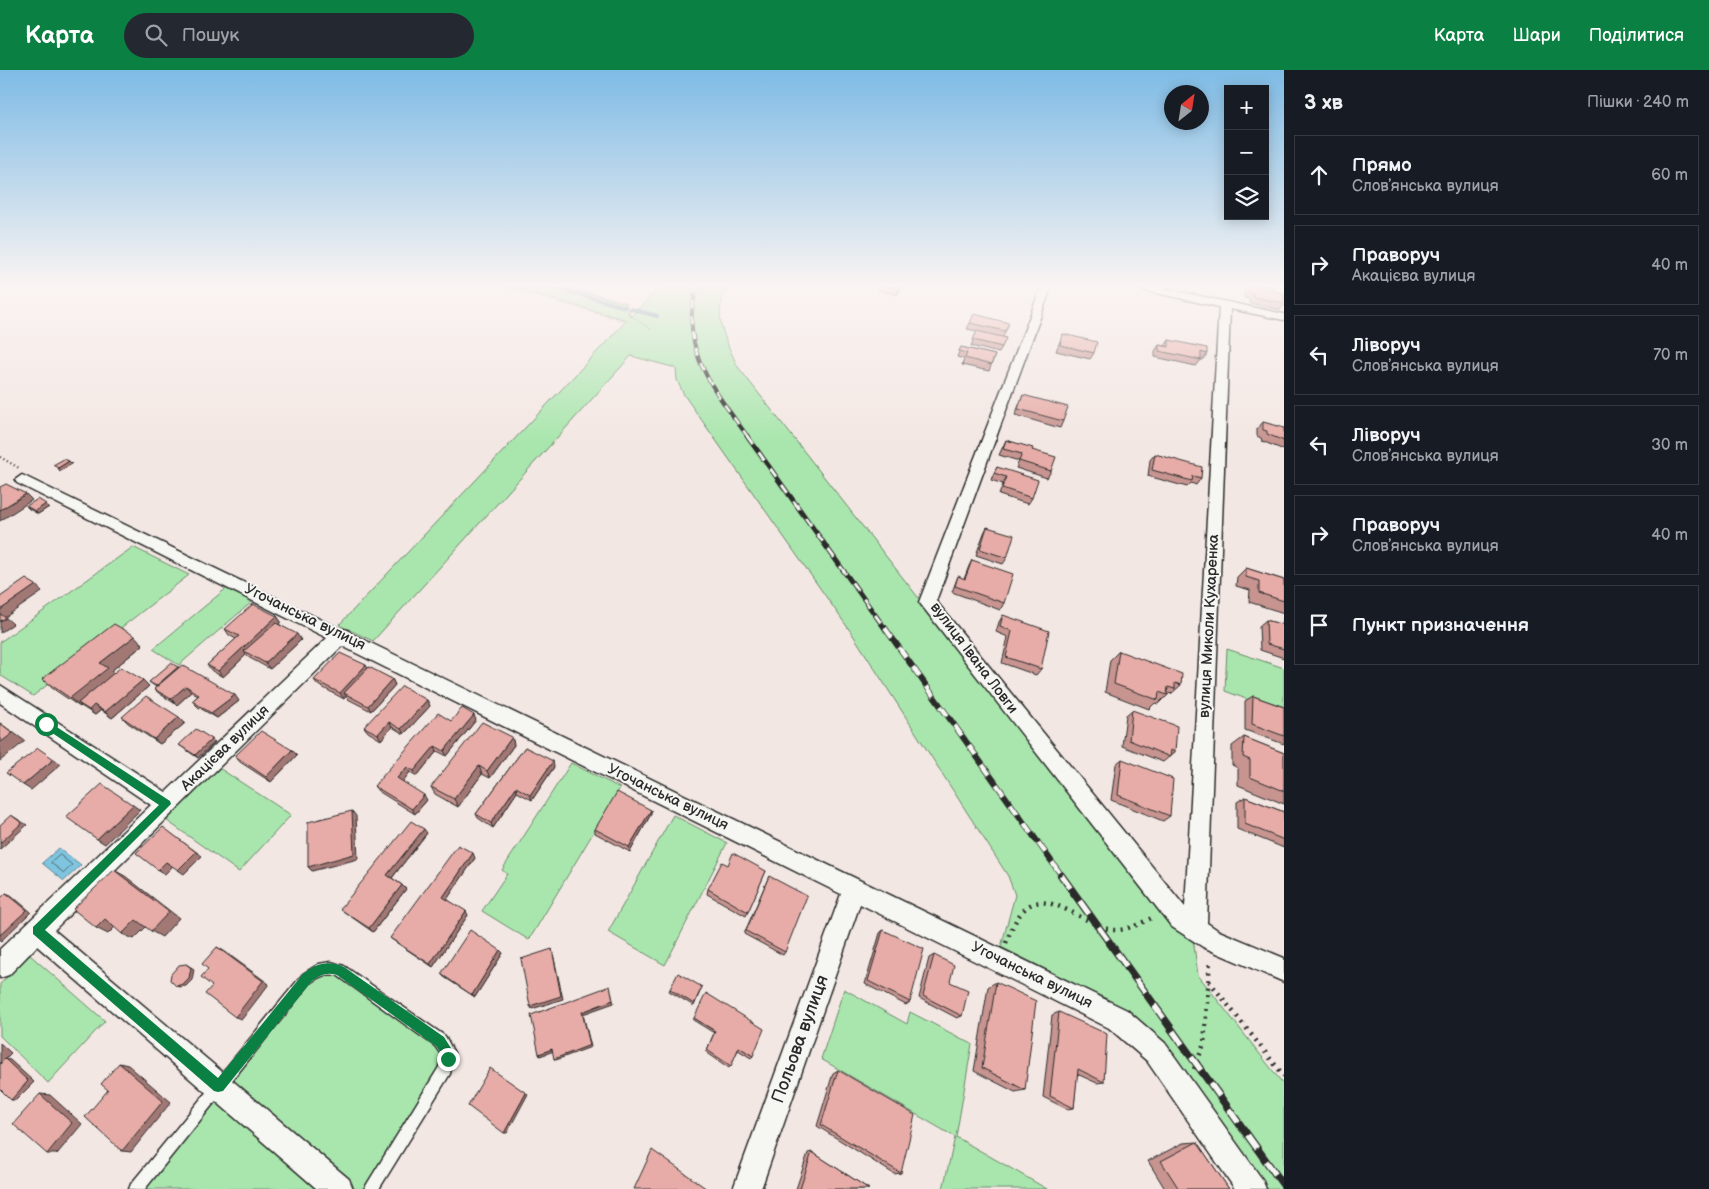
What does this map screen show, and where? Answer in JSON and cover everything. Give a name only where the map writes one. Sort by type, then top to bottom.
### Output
[{"type":"street","name":"вулиця Івана Ловги","points":[[1027,337],[928,602],[1172,910],[1203,934],[1284,970]]},
{"type":"street","name":"вулиця Миколи Кухаренка","points":[[1203,934],[1224,337]]},
{"type":"street","name":"Угочанська вулиця","points":[[22,480],[342,635],[1118,1019],[1139,1035],[1156,1052],[1252,1189]]},
{"type":"street","name":"Акацієва вулиця","points":[[0,966],[342,635]]},
{"type":"street","points":[[0,693],[167,804]]},
{"type":"street","name":"Польова вулиця","points":[[747,1189],[854,889]]},
{"type":"street","points":[[36,930],[339,1189]]},
{"type":"lane","points":[[136,1189],[307,978],[314,972],[330,967],[340,970],[440,1042],[448,1053],[446,1069],[371,1189]]},
{"type":"path","points":[[0,457],[21,470],[22,480]]},
{"type":"path","points":[[1001,961],[1014,921],[1020,910],[1030,903],[1044,902],[1059,905],[1097,925],[1119,930],[1172,910]]},
{"type":"path","points":[[1181,1088],[1197,1064],[1204,1044],[1209,981],[1203,934]]},
{"type":"path","points":[[1209,981],[1284,1076]]},
{"type":"green space","points":[[611,337],[725,337],[738,367],[1161,908],[1193,938],[1198,975],[1284,1085],[1284,1189],[1262,1189],[1119,1006],[1001,947],[1015,895],[1008,876],[853,635],[684,395],[677,380],[676,368],[631,356],[373,641],[339,625]]},
{"type":"green space","points":[[133,547],[189,575],[33,696],[0,675],[0,642]]},
{"type":"green space","points":[[228,587],[254,600],[179,665],[153,649]]},
{"type":"green space","points":[[1227,649],[1284,668],[1284,713],[1225,691]]},
{"type":"green space","points":[[571,763],[620,788],[529,940],[482,911],[507,874],[502,870]]},
{"type":"green space","points":[[219,768],[291,815],[239,872],[166,820]]},
{"type":"green space","points":[[673,815],[727,843],[665,965],[608,932]]},
{"type":"green space","points":[[30,955],[105,1021],[48,1083],[0,1036],[0,984]]},
{"type":"green space","points":[[330,967],[448,1053],[371,1189],[136,1189],[307,978]]},
{"type":"green space","points":[[844,989],[907,1024],[910,1012],[972,1044],[956,1137],[1047,1189],[943,1189],[955,1137],[821,1059]]},
{"type":"water","points":[[59,848],[81,865],[64,881],[42,863]]},
{"type":"building","points":[[974,337],[1006,338],[1002,347],[973,340]]},
{"type":"building","points":[[1062,337],[1077,337],[1097,342],[1094,353],[1060,345]]},
{"type":"building","points":[[1169,340],[1207,348],[1207,354],[1201,352],[1201,360],[1159,351],[1159,345],[1169,347]]},
{"type":"building","points":[[961,347],[995,355],[991,365],[965,358],[967,353],[959,351]]},
{"type":"building","points":[[1023,395],[1068,407],[1063,421],[1018,409]]},
{"type":"building","points":[[1263,422],[1284,428],[1284,441],[1267,434],[1267,431],[1263,430]]},
{"type":"building","points":[[1006,440],[1056,457],[1051,471],[1019,461],[1022,454],[1003,449]]},
{"type":"building","points":[[1155,454],[1202,467],[1201,478],[1193,476],[1192,481],[1152,470]]},
{"type":"building","points":[[64,459],[69,461],[58,468],[53,465]]},
{"type":"building","points":[[997,467],[1038,480],[1032,498],[1002,488],[1006,477],[994,473]]},
{"type":"building","points":[[6,484],[26,494],[0,510],[0,487]]},
{"type":"building","points":[[38,499],[46,504],[35,511],[26,506]]},
{"type":"building","points":[[987,527],[1014,535],[1007,558],[980,549]]},
{"type":"building","points":[[972,560],[1013,574],[1004,603],[955,586],[958,576],[965,579]]},
{"type":"building","points":[[1246,568],[1284,580],[1284,601],[1259,593],[1259,581],[1246,577]]},
{"type":"building","points":[[26,579],[36,585],[0,610],[0,597]]},
{"type":"building","points":[[253,604],[277,616],[218,671],[207,665],[239,636],[225,629]]},
{"type":"building","points":[[0,614],[6,618],[0,621]]},
{"type":"building","points":[[1003,615],[1049,631],[1041,669],[1006,657],[1012,631],[1000,626]]},
{"type":"building","points":[[1266,620],[1284,625],[1284,649],[1267,644]]},
{"type":"building","points":[[276,623],[297,634],[265,663],[244,651]]},
{"type":"building","points":[[114,624],[135,636],[100,663],[108,668],[70,698],[42,679]]},
{"type":"building","points":[[1119,651],[1182,674],[1181,685],[1175,683],[1175,689],[1168,687],[1167,695],[1159,692],[1158,700],[1114,684]]},
{"type":"building","points":[[340,653],[366,665],[340,693],[314,680]]},
{"type":"building","points":[[171,663],[178,667],[156,686],[149,682]]},
{"type":"building","points":[[182,665],[235,695],[211,713],[192,701],[199,695],[186,686],[171,699],[154,689]]},
{"type":"building","points":[[121,667],[143,680],[105,712],[94,705],[89,710],[78,703]]},
{"type":"building","points":[[369,667],[392,679],[368,706],[344,693]]},
{"type":"building","points":[[402,686],[427,700],[401,729],[389,722],[378,734],[364,727]]},
{"type":"building","points":[[146,696],[179,717],[154,739],[122,717]]},
{"type":"building","points":[[1253,696],[1284,707],[1284,736],[1252,724]]},
{"type":"building","points":[[462,708],[474,715],[444,751],[435,746],[414,771],[407,767],[397,778],[424,795],[412,809],[374,786],[438,713],[451,721]]},
{"type":"building","points":[[1132,710],[1177,726],[1175,752],[1171,750],[1170,757],[1129,740]]},
{"type":"building","points":[[482,722],[512,737],[487,771],[479,766],[454,799],[431,787]]},
{"type":"building","points":[[0,723],[13,733],[0,743]]},
{"type":"building","points":[[196,729],[212,739],[195,755],[179,745]]},
{"type":"building","points":[[261,731],[292,750],[266,777],[235,756]]},
{"type":"building","points":[[1244,737],[1284,753],[1284,791],[1250,777],[1250,760],[1243,757]]},
{"type":"building","points":[[525,747],[553,761],[530,795],[516,787],[491,823],[476,814]]},
{"type":"building","points":[[38,748],[54,759],[23,785],[6,773]]},
{"type":"building","points":[[1122,759],[1173,779],[1170,816],[1118,795]]},
{"type":"building","points":[[102,784],[133,805],[97,839],[66,817]]},
{"type":"building","points":[[617,792],[651,810],[629,847],[595,829]]},
{"type":"building","points":[[1245,797],[1284,812],[1284,840],[1245,824]]},
{"type":"building","points":[[352,811],[354,854],[308,867],[308,822]]},
{"type":"building","points":[[11,815],[22,823],[0,843],[0,825]]},
{"type":"building","points":[[411,821],[424,829],[387,875],[402,885],[369,928],[340,909]]},
{"type":"building","points":[[163,827],[196,852],[178,870],[166,862],[158,870],[136,853]]},
{"type":"building","points":[[458,845],[473,853],[443,897],[466,911],[430,964],[390,938]]},
{"type":"building","points":[[733,853],[766,871],[748,912],[708,889],[722,862],[728,865]]},
{"type":"building","points":[[114,870],[169,912],[151,931],[136,920],[122,934],[105,919],[96,928],[73,909]]},
{"type":"building","points":[[769,876],[807,896],[785,952],[746,931]]},
{"type":"building","points":[[6,893],[27,910],[0,935],[0,899]]},
{"type":"building","points":[[470,930],[500,950],[472,995],[441,974]]},
{"type":"building","points":[[883,930],[924,949],[910,1002],[868,981]]},
{"type":"building","points":[[217,947],[263,981],[235,1017],[205,994],[212,986],[201,977],[208,969],[202,964]]},
{"type":"building","points":[[552,949],[561,996],[530,1006],[521,959]]},
{"type":"building","points":[[934,955],[954,965],[950,982],[968,990],[962,1016],[923,996]]},
{"type":"building","points":[[186,964],[191,968],[189,978],[183,984],[176,986],[170,980],[171,974],[179,965]]},
{"type":"building","points":[[678,973],[702,987],[694,1004],[670,989]]},
{"type":"building","points":[[996,982],[1036,1001],[1025,1090],[982,1068]]},
{"type":"building","points":[[610,986],[613,1000],[582,1012],[590,1045],[554,1059],[552,1049],[539,1054],[531,1015]]},
{"type":"building","points":[[706,993],[764,1029],[753,1056],[739,1047],[731,1066],[707,1050],[715,1031],[694,1018]]},
{"type":"building","points":[[1059,1012],[1107,1034],[1104,1082],[1078,1069],[1074,1108],[1050,1096]]},
{"type":"building","points":[[5,1059],[28,1081],[11,1100],[0,1089],[0,1064]]},
{"type":"building","points":[[119,1063],[163,1101],[122,1151],[85,1117],[108,1090],[101,1084]]},
{"type":"building","points":[[490,1068],[526,1093],[504,1133],[468,1106]]},
{"type":"building","points":[[838,1070],[915,1115],[901,1173],[821,1125]]},
{"type":"building","points":[[40,1094],[72,1123],[47,1154],[13,1124]]},
{"type":"building","points":[[1197,1142],[1229,1189],[1179,1189],[1161,1161]]},
{"type":"building","points":[[652,1150],[707,1189],[634,1189]]},
{"type":"building","points":[[812,1152],[869,1189],[800,1189]]},
{"type":"railway","points":[[693,337],[695,348],[711,384],[748,437]]},
{"type":"railway","points":[[747,436],[886,630]]},
{"type":"railway","points":[[885,628],[1062,876]]},
{"type":"railway","points":[[1061,875],[1284,1186]]},
{"type":"route","points":[[46,724],[167,804],[36,930],[218,1086],[307,978],[314,972],[330,967],[340,970],[440,1042],[445,1046],[448,1059]]}]
